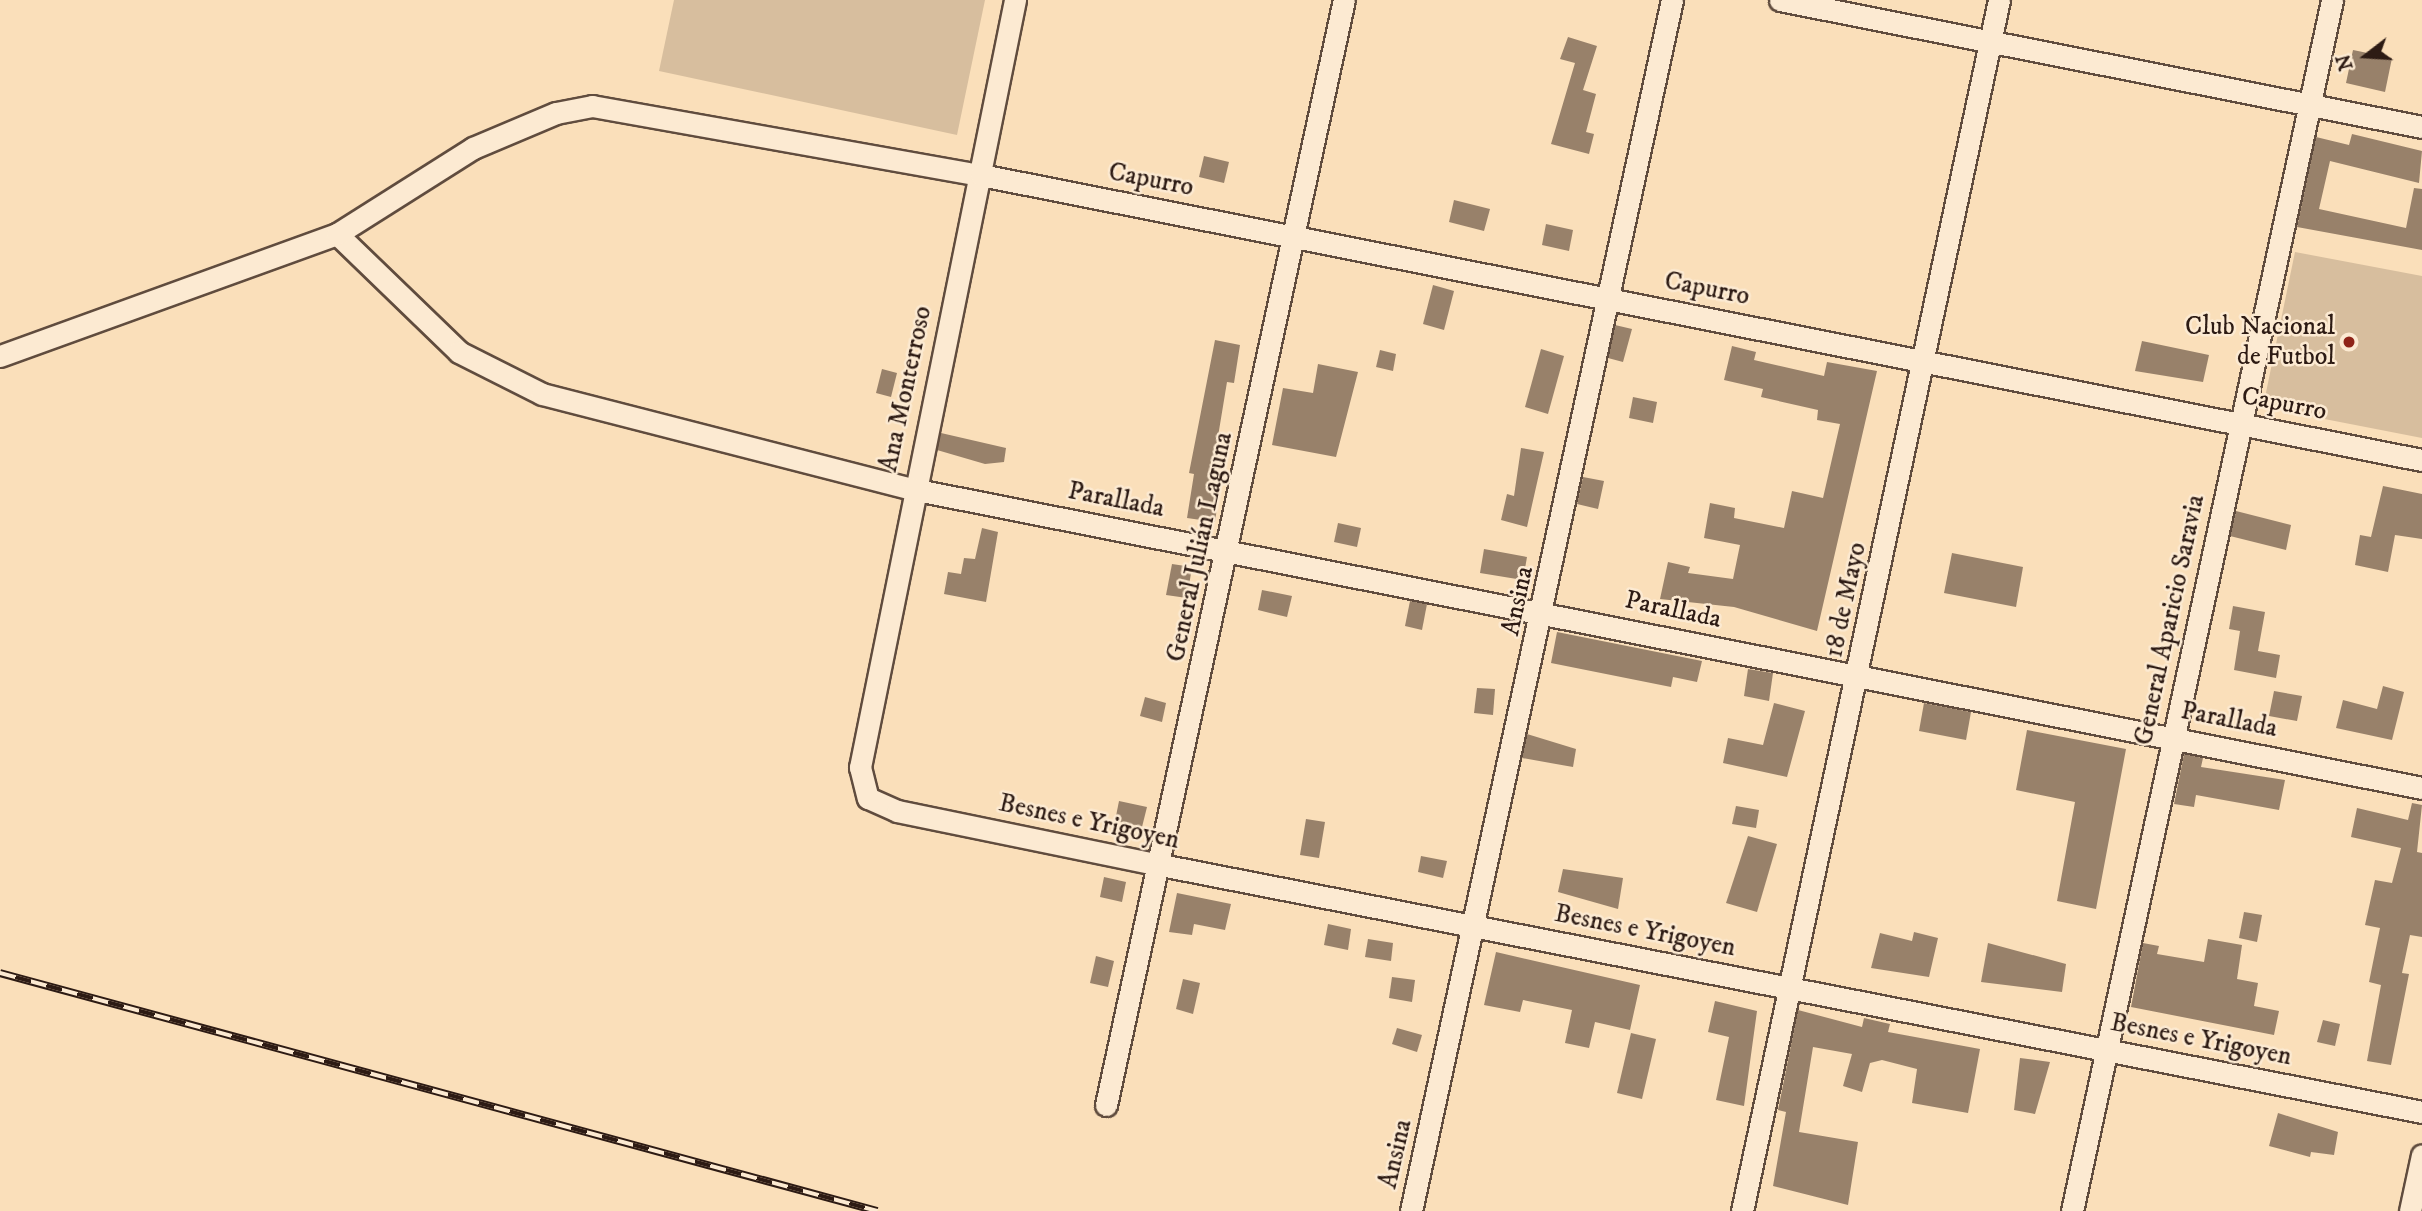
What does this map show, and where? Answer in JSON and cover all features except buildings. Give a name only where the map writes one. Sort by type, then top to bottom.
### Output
[{"type":"street","name":"Ana Monterroso","points":[[863,791],[860,767],[912,489],[981,175],[1015,0]]},
{"type":"street","name":"General Julián Laguna","points":[[1106,1105],[1161,865],[1344,0]]},
{"type":"street","name":"Ansina","points":[[1411,1211],[1477,927],[1672,0]]},
{"type":"street","points":[[1780,0],[2422,127]]},
{"type":"street","name":"18 de Mayo","points":[[1742,1211],[1793,989],[1999,0]]},
{"type":"street","name":"General Aparicio Saravia","points":[[2072,1211],[2239,423],[2332,0]]},
{"type":"street","name":"Capurro","points":[[0,356],[337,234],[473,148],[556,113],[592,106],[981,175],[1925,359],[2422,460]]},
{"type":"street","name":"Parallada","points":[[337,234],[459,352],[502,377],[542,394],[912,489],[1545,611],[1859,677],[2422,788]]},
{"type":"street","name":"Besnes e Yrigoyen","points":[[863,791],[885,808],[1161,865],[2422,1112]]},
{"type":"street","points":[[2410,1211],[2422,1155]]},
{"type":"shaded area","points":[[674,0],[985,0],[957,135],[659,71]]},
{"type":"shaded area","name":"Club Nacional de Futbol","points":[[2295,252],[2422,276],[2422,438],[2263,407]]},
{"type":"railway","points":[[0,973],[877,1211]]},
{"type":"place","name":"Club Nacional de Futbol","points":[[2349,342]]}]
